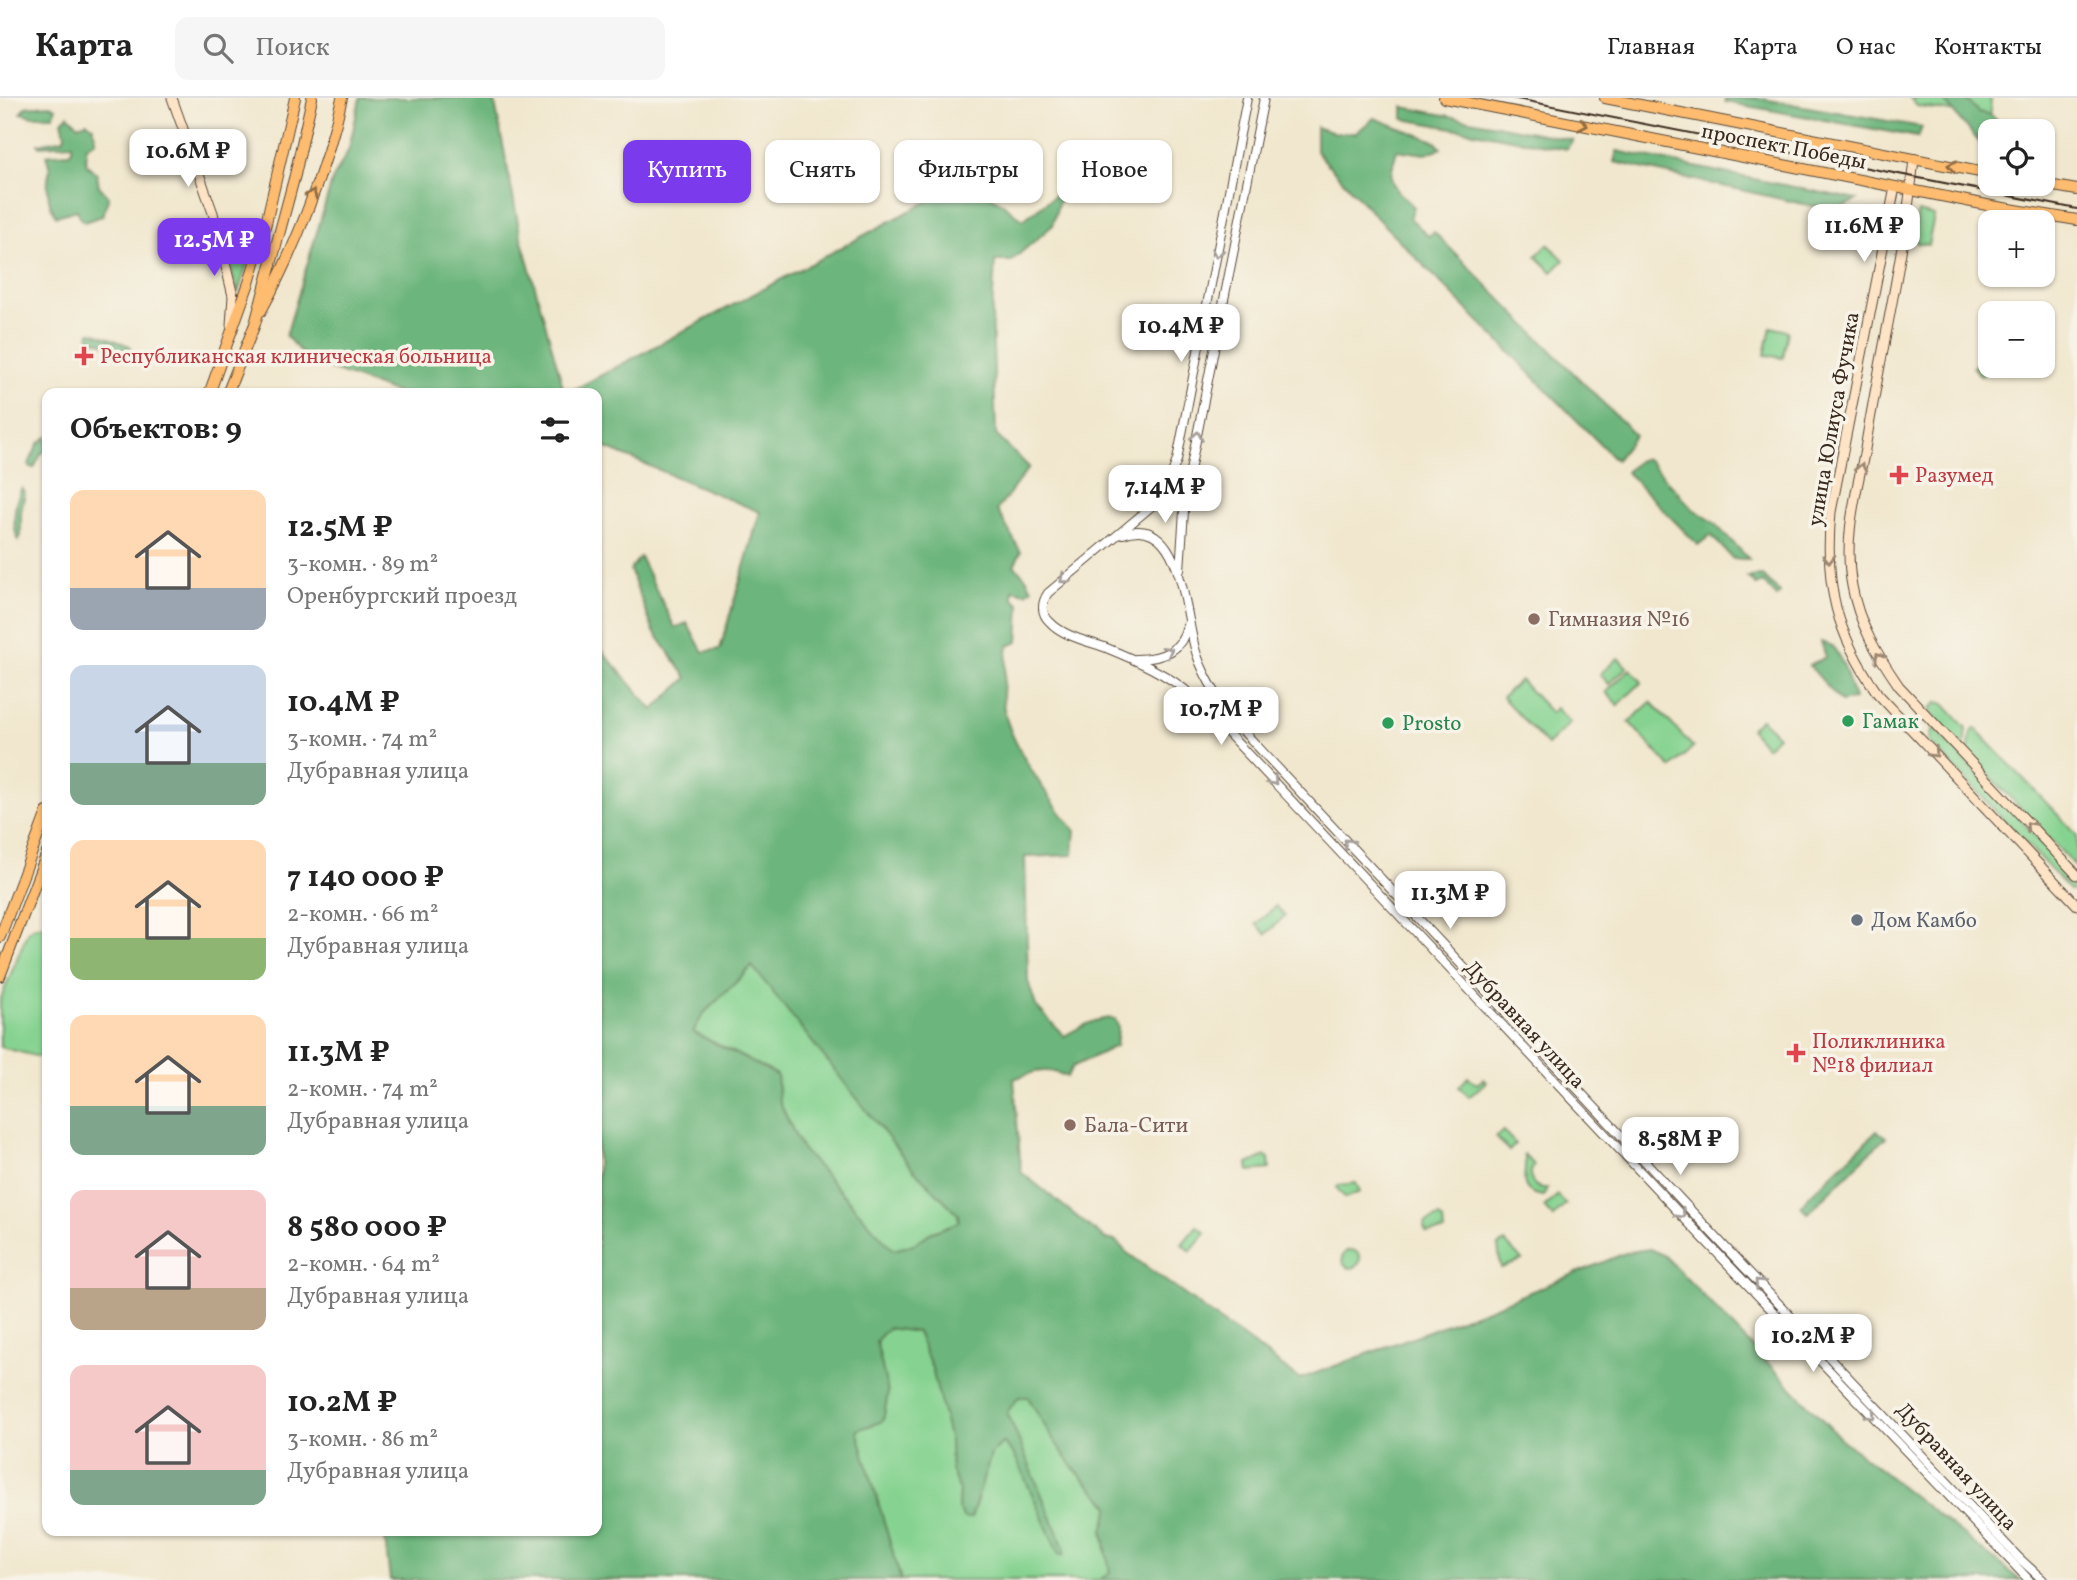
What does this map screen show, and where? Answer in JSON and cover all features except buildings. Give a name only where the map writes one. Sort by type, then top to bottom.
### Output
[{"type":"main road","points":[[172,98],[217,224],[226,235],[238,240],[251,236],[266,223]]},
{"type":"main road","points":[[211,388],[250,280],[295,98]]},
{"type":"main road","points":[[229,388],[254,324],[295,174],[312,98]]},
{"type":"main road","points":[[254,324],[275,286],[296,237],[342,98]]},
{"type":"main road","name":"проспект Победы","points":[[1444,98],[1910,190],[2077,220]]},
{"type":"main road","name":"проспект Победы","points":[[1605,98],[1978,172]]},
{"type":"main road","name":"улица Юлиуса Фучика","points":[[1913,159],[1893,300],[1848,536],[1857,612],[1870,643],[1899,686],[2077,876]]},
{"type":"main road","points":[[2055,186],[2077,190]]},
{"type":"main road","name":"улица Юлиуса Фучика","points":[[1895,187],[1831,512],[1829,562],[1833,600],[1840,625],[1856,662],[1878,694],[2077,905]]},
{"type":"main road","points":[[213,213],[233,296],[228,344]]},
{"type":"main road","points":[[1907,726],[1922,712]]},
{"type":"main road","points":[[0,937],[42,824]]},
{"type":"main road","points":[[0,976],[42,866]]},
{"type":"street","name":"Дубравная улица","points":[[1247,98],[1177,460],[1168,484],[1152,506],[1054,587],[1044,599],[1043,610],[1048,621],[1061,630],[1168,677],[1194,697],[1629,1159],[2043,1580]]},
{"type":"street","name":"Дубравная улица","points":[[1264,98],[1185,496],[1180,576],[1187,620],[1203,671],[1222,703],[1245,733],[1637,1152],[1723,1252],[2029,1580]]},
{"type":"street","points":[[1230,186],[1248,189]]},
{"type":"street","name":"Дубравная улица","points":[[1117,536],[1136,531],[1159,538],[1170,550],[1180,576]]},
{"type":"street","points":[[1130,659],[1154,658],[1175,649],[1184,638],[1187,620]]},
{"type":"street","points":[[1629,1159],[1637,1152]]},
{"type":"green space","points":[[360,98],[494,98],[520,233],[563,388],[383,388],[310,362],[286,336],[332,181],[349,149]]},
{"type":"green space","points":[[1725,98],[1757,98],[1922,127],[1918,137],[1725,102]]},
{"type":"green space","points":[[1910,98],[1991,100],[1989,119],[1917,106]]},
{"type":"green space","points":[[1941,98],[1965,98],[1978,112],[1995,119],[1978,119],[1978,140]]},
{"type":"green space","points":[[50,105],[56,108],[53,116],[21,113],[25,107]]},
{"type":"green space","points":[[1403,107],[1573,140],[1566,149],[1403,119]]},
{"type":"green space","points":[[68,115],[78,125],[87,122],[93,126],[96,141],[86,147],[86,164],[97,174],[99,186],[109,197],[102,216],[85,222],[77,210],[56,216],[49,199],[50,169],[46,155],[69,153],[72,144],[38,144],[64,139],[62,121]]},
{"type":"green space","points":[[1374,118],[1435,141],[1441,148],[1425,154],[1397,150],[1392,182],[1414,207],[1410,218],[1428,236],[1434,232],[1635,435],[1616,460],[1378,219],[1316,151],[1316,127],[1335,133],[1356,133]]},
{"type":"green space","points":[[1617,151],[1857,200],[1835,211],[1614,162]]},
{"type":"green space","points":[[1057,194],[1058,203],[1052,226],[1011,261],[995,261],[992,313],[996,435],[1029,467],[997,510],[1021,552],[1014,565],[1032,589],[1026,593],[1013,590],[1013,598],[1020,605],[1018,642],[1008,646],[1003,700],[1005,715],[1020,750],[1075,831],[1073,855],[1025,857],[1028,981],[1036,1006],[1064,1036],[1102,1019],[1115,1019],[1118,1027],[1116,1046],[1072,1067],[1067,1077],[1041,1071],[1014,1079],[1021,1172],[1105,1239],[1116,1241],[1126,1252],[1300,1379],[1493,1307],[1628,1252],[1650,1249],[1665,1256],[1840,1438],[2020,1580],[1099,1580],[1110,1573],[1103,1531],[1110,1506],[1076,1471],[1050,1435],[1028,1397],[1019,1397],[1007,1412],[1064,1548],[1064,1555],[1059,1555],[1015,1456],[1003,1442],[991,1454],[971,1518],[964,1518],[958,1509],[959,1490],[951,1470],[950,1441],[932,1368],[917,1332],[888,1328],[876,1341],[888,1393],[883,1421],[857,1430],[901,1580],[390,1580],[385,1536],[602,1536],[602,651],[653,710],[687,678],[653,630],[630,570],[640,557],[675,628],[687,623],[703,652],[720,649],[760,512],[604,447],[602,450],[602,388],[577,388],[925,203],[1002,203],[1023,220]],"holes":[[[752,966],[913,1169],[958,1214],[959,1222],[930,1233],[913,1245],[893,1250],[801,1148],[779,1101],[777,1075],[693,1032],[703,1014]]]},
{"type":"green space","points":[[1918,212],[1934,216],[1928,245],[1917,243],[1913,236]]},
{"type":"green space","points":[[256,235],[238,293],[224,243],[243,244]]},
{"type":"green space","points":[[1548,244],[1564,260],[1552,272],[1536,256]]},
{"type":"green space","points":[[1771,327],[1788,331],[1783,358],[1765,355]]},
{"type":"green space","points":[[90,332],[130,346],[132,351],[128,353],[89,338]]},
{"type":"green space","points":[[42,441],[42,453],[34,468],[30,467],[29,464]]},
{"type":"green space","points":[[1647,459],[1693,509],[1712,521],[1749,559],[1733,559],[1711,535],[1698,545],[1626,472],[1639,460]]},
{"type":"green space","points":[[22,488],[25,493],[21,512],[21,536],[18,540],[15,514]]},
{"type":"green space","points":[[1763,576],[1780,593],[1777,597],[1763,582],[1756,585],[1748,577]]},
{"type":"green space","points":[[1821,642],[1833,646],[1844,666],[1854,699],[1841,702],[1809,665],[1826,657]]},
{"type":"green space","points":[[1618,658],[1627,667],[1609,684],[1600,674]]},
{"type":"green space","points":[[1630,669],[1642,682],[1618,705],[1606,692]]},
{"type":"green space","points":[[1520,680],[1551,713],[1556,708],[1570,723],[1547,745],[1502,697]]},
{"type":"green space","points":[[1651,702],[1693,747],[1671,768],[1629,722]]},
{"type":"green space","points":[[1938,702],[1944,704],[1966,728],[1964,747],[1931,713],[1930,709]]},
{"type":"green space","points":[[1761,719],[1778,736],[1766,747],[1750,729]]},
{"type":"green space","points":[[1933,727],[2077,880],[2076,891],[2071,891],[1929,741]]},
{"type":"green space","points":[[1975,728],[2077,835],[2077,868],[1968,753],[1971,733]]},
{"type":"green space","points":[[1276,906],[1285,916],[1266,934],[1256,924]]},
{"type":"green space","points":[[42,925],[42,1058],[0,1047],[0,1001],[28,931]]},
{"type":"green space","points":[[753,966],[913,1169],[958,1214],[959,1222],[930,1233],[913,1245],[893,1250],[801,1148],[779,1101],[777,1075],[693,1032],[703,1014]]},
{"type":"green space","points":[[1468,1077],[1477,1084],[1483,1079],[1486,1082],[1469,1097],[1459,1087]]},
{"type":"green space","points":[[1503,1131],[1516,1144],[1509,1151],[1496,1137]]},
{"type":"green space","points":[[1877,1131],[1886,1137],[1808,1213],[1801,1206],[1808,1197]]},
{"type":"green space","points":[[1524,1154],[1534,1165],[1530,1174],[1533,1183],[1537,1187],[1547,1188],[1544,1196],[1534,1194],[1525,1185]]},
{"type":"green space","points":[[1265,1156],[1269,1158],[1270,1169],[1249,1171],[1248,1164]]},
{"type":"green space","points":[[1356,1183],[1360,1192],[1345,1198],[1337,1188],[1339,1185]]},
{"type":"green space","points":[[1558,1195],[1566,1204],[1553,1217],[1544,1207]]},
{"type":"green space","points":[[1439,1217],[1443,1220],[1444,1231],[1427,1233],[1425,1223]]},
{"type":"green space","points":[[1197,1226],[1206,1233],[1191,1251],[1182,1244]]},
{"type":"green space","points":[[1505,1242],[1522,1260],[1501,1268],[1498,1246]]},
{"type":"green space","points":[[1351,1250],[1357,1253],[1360,1259],[1357,1265],[1351,1268],[1345,1265],[1342,1259],[1345,1253]]},
{"type":"green space","points":[[888,1328],[917,1332],[932,1368],[950,1441],[951,1469],[959,1490],[958,1509],[971,1518],[991,1454],[1003,1442],[1015,1456],[1064,1554],[1064,1548],[1006,1411],[1019,1397],[1028,1397],[1066,1454],[1110,1506],[1103,1531],[1110,1573],[1099,1580],[901,1580],[856,1430],[883,1420],[888,1393],[876,1340]]},
{"type":"tram line","points":[[1512,98],[2077,209]]},
{"type":"place","name":"Республиканская клиническая больница","points":[[84,356]]},
{"type":"place","name":"Разумед","points":[[1899,475]]},
{"type":"place","name":"Гимназия №16","points":[[1534,619]]},
{"type":"place","name":"Гамак","points":[[1848,721]]},
{"type":"place","name":"Prosto","points":[[1388,723]]},
{"type":"place","name":"Дом Камбо","points":[[1857,920]]},
{"type":"place","name":"Поликлиника №18 филиал","points":[[1796,1053]]},
{"type":"place","name":"Бала-Сити","points":[[1070,1125]]}]
